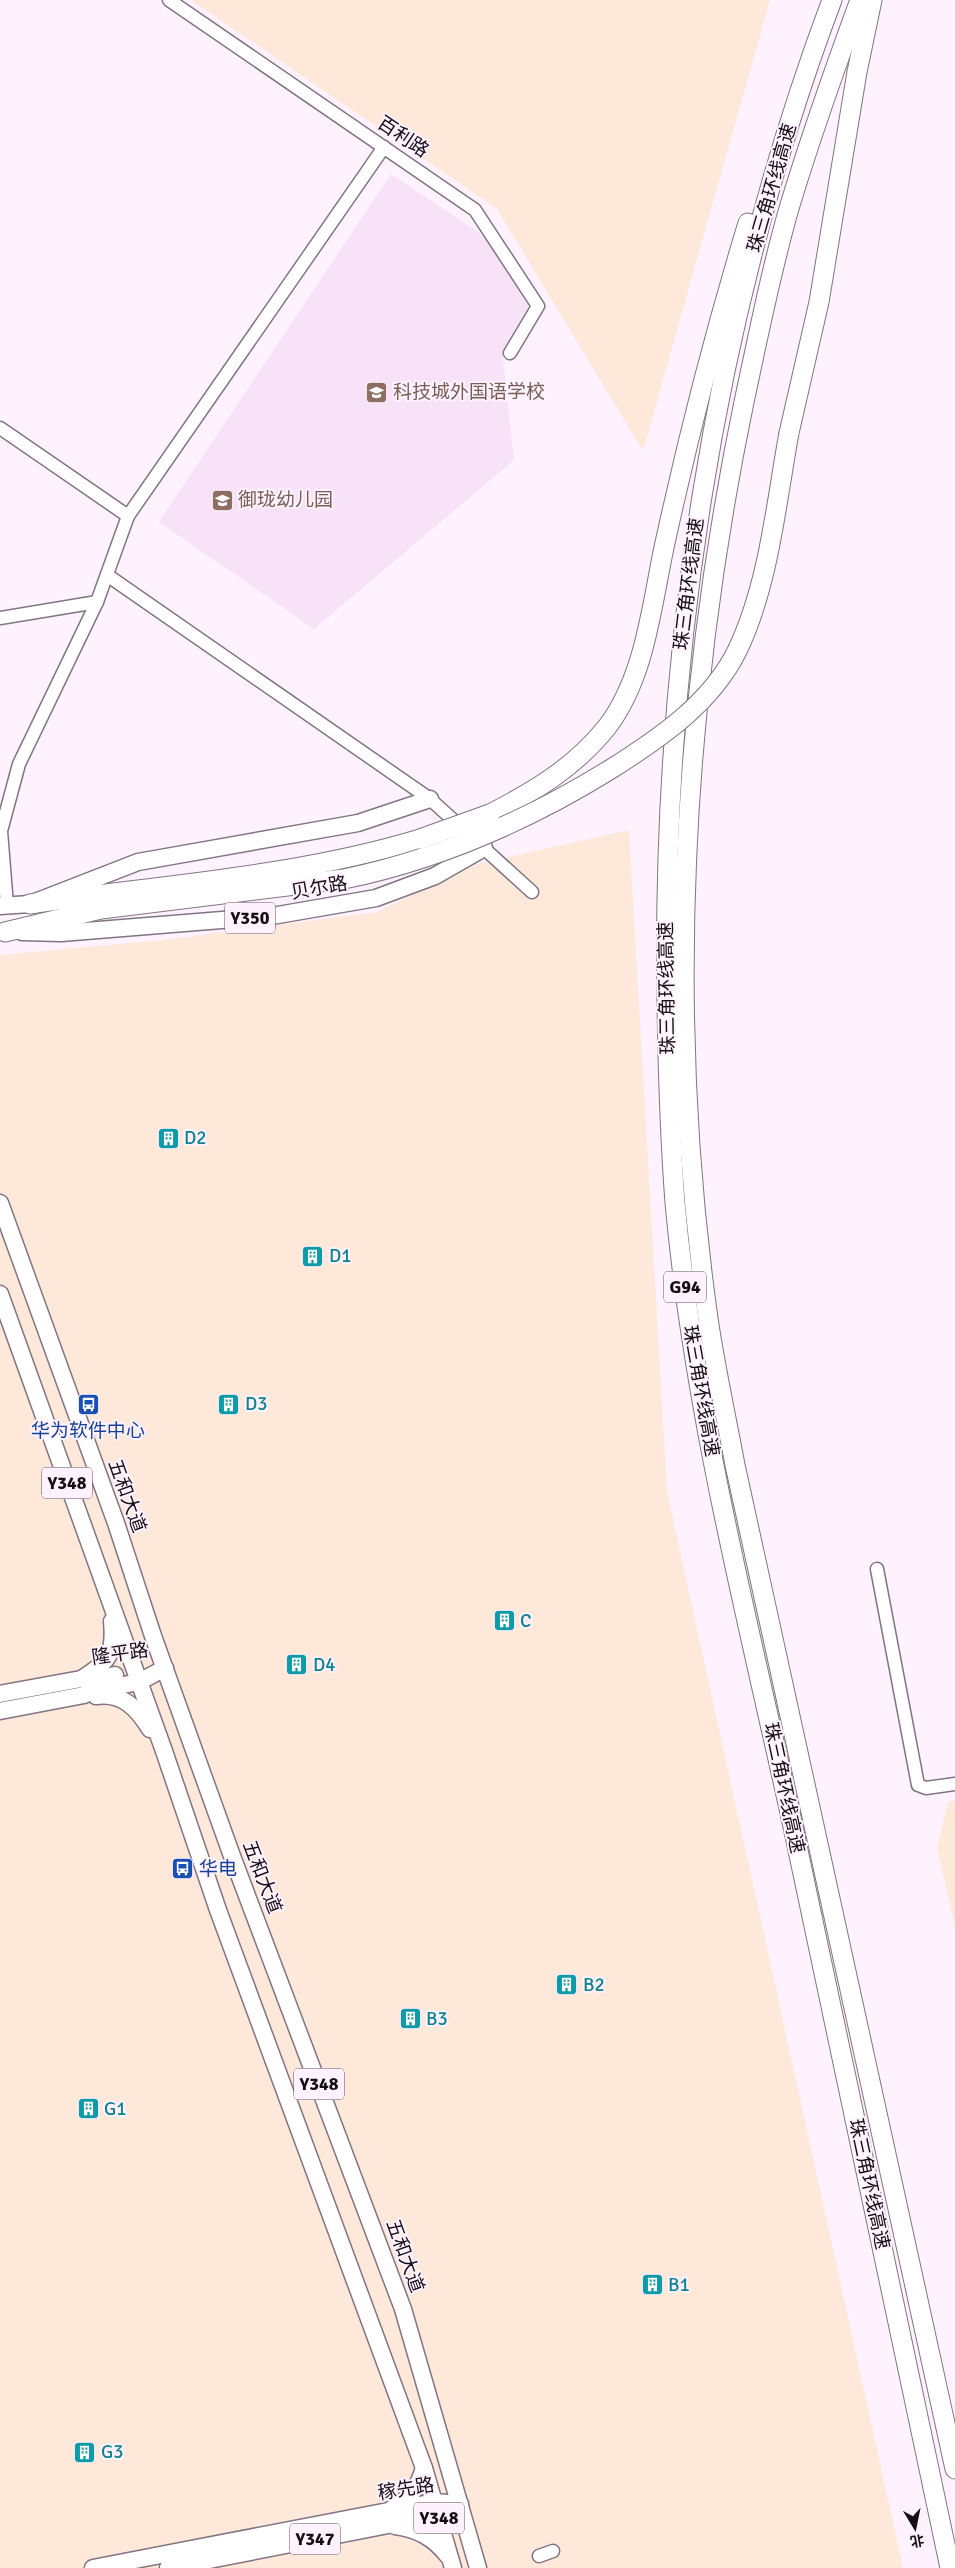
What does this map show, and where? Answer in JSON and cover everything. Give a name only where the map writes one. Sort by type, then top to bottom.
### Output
[{"type":"highway","name":"珠三角环线高速","points":[[832,0],[787,131],[757,236],[727,366],[697,524],[677,683],[667,851],[668,1070],[675,1198],[681,1255],[690,1324],[714,1470],[822,1959],[950,2568]]},
{"type":"highway","name":"珠三角环线高速","points":[[860,0],[827,88],[789,209],[755,347],[715,555],[690,768],[685,950],[686,1052],[694,1176],[708,1318],[733,1455],[955,2469]]},
{"type":"highway","points":[[2,932],[101,909],[344,879],[391,869],[448,851],[497,832],[545,808],[664,735],[692,711],[718,681],[737,651],[751,619],[765,564],[789,433],[819,302],[857,72],[872,0]]},
{"type":"highway","points":[[30,904],[274,872],[364,854],[420,839],[490,814],[553,779],[580,757],[608,726],[626,695],[638,663],[667,533],[743,239],[778,129],[823,23]]},
{"type":"main road","points":[[2,905],[30,904],[138,862],[358,823],[430,799]]},
{"type":"main road","name":"贝尔路","points":[[2,932],[61,933],[262,917],[366,900],[435,876],[484,848]]},
{"type":"main road","name":"五和大道","points":[[0,1203],[116,1523],[232,1856],[398,2296],[478,2568]]},
{"type":"main road","name":"Y348","points":[[0,1294],[164,1751],[218,1910],[424,2468],[451,2563]]},
{"type":"main road","points":[[81,1679],[101,1667],[109,1656],[113,1633],[110,1602]]},
{"type":"main road","name":"隆平路","points":[[0,1712],[84,1695],[91,1691],[165,1668]]},
{"type":"main road","name":"隆平路","points":[[0,1694],[81,1679],[137,1677]]},
{"type":"main road","points":[[84,1695],[115,1697],[129,1703],[146,1723],[164,1751]]},
{"type":"main road","points":[[424,2468],[420,2479],[409,2497],[385,2519],[411,2528],[434,2540],[451,2563]]},
{"type":"main road","name":"稼先路","points":[[93,2568],[385,2519],[460,2504]]},
{"type":"main road","name":"稼先路","points":[[168,2568],[385,2519]]},
{"type":"street","name":"百利路","points":[[169,0],[475,210],[538,306],[510,353]]},
{"type":"street","points":[[2,905],[1,832],[19,764],[97,602],[128,516],[384,147]]},
{"type":"street","points":[[0,428],[128,516]]},
{"type":"street","points":[[107,575],[430,799],[532,892]]},
{"type":"street","points":[[0,618],[97,602]]},
{"type":"street","points":[[877,1569],[918,1785],[926,1788],[955,1784]]},
{"type":"street","points":[[539,2556],[553,2551]]},
{"type":"shaded area","points":[[191,0],[770,0],[643,451],[497,209]]},
{"type":"shaded area","name":"科技城外国语学校","points":[[391,174],[504,249],[530,303],[502,351],[514,460],[314,629],[159,522]]},
{"type":"shaded area","points":[[629,830],[667,1492],[903,2568],[0,2568],[0,955],[163,940],[377,912],[477,864]]},
{"type":"shaded area","points":[[955,1800],[955,1927],[937,1848],[948,1802]]},
{"type":"place","name":"科技城外国语学校","points":[[377,392]]},
{"type":"place","name":"御珑幼儿园","points":[[222,500]]},
{"type":"place","name":"D2","points":[[168,1138]]},
{"type":"place","name":"D1","points":[[313,1256]]},
{"type":"place","name":"D3","points":[[229,1404]]},
{"type":"place","name":"华为软件中心","points":[[88,1405]]},
{"type":"place","name":"C","points":[[504,1621]]},
{"type":"place","name":"D4","points":[[297,1665]]},
{"type":"place","name":"华电","points":[[183,1869]]},
{"type":"place","name":"B2","points":[[567,1985]]},
{"type":"place","name":"B3","points":[[410,2019]]},
{"type":"place","name":"G1","points":[[88,2109]]},
{"type":"place","name":"B1","points":[[652,2285]]},
{"type":"place","name":"G3","points":[[85,2452]]}]
